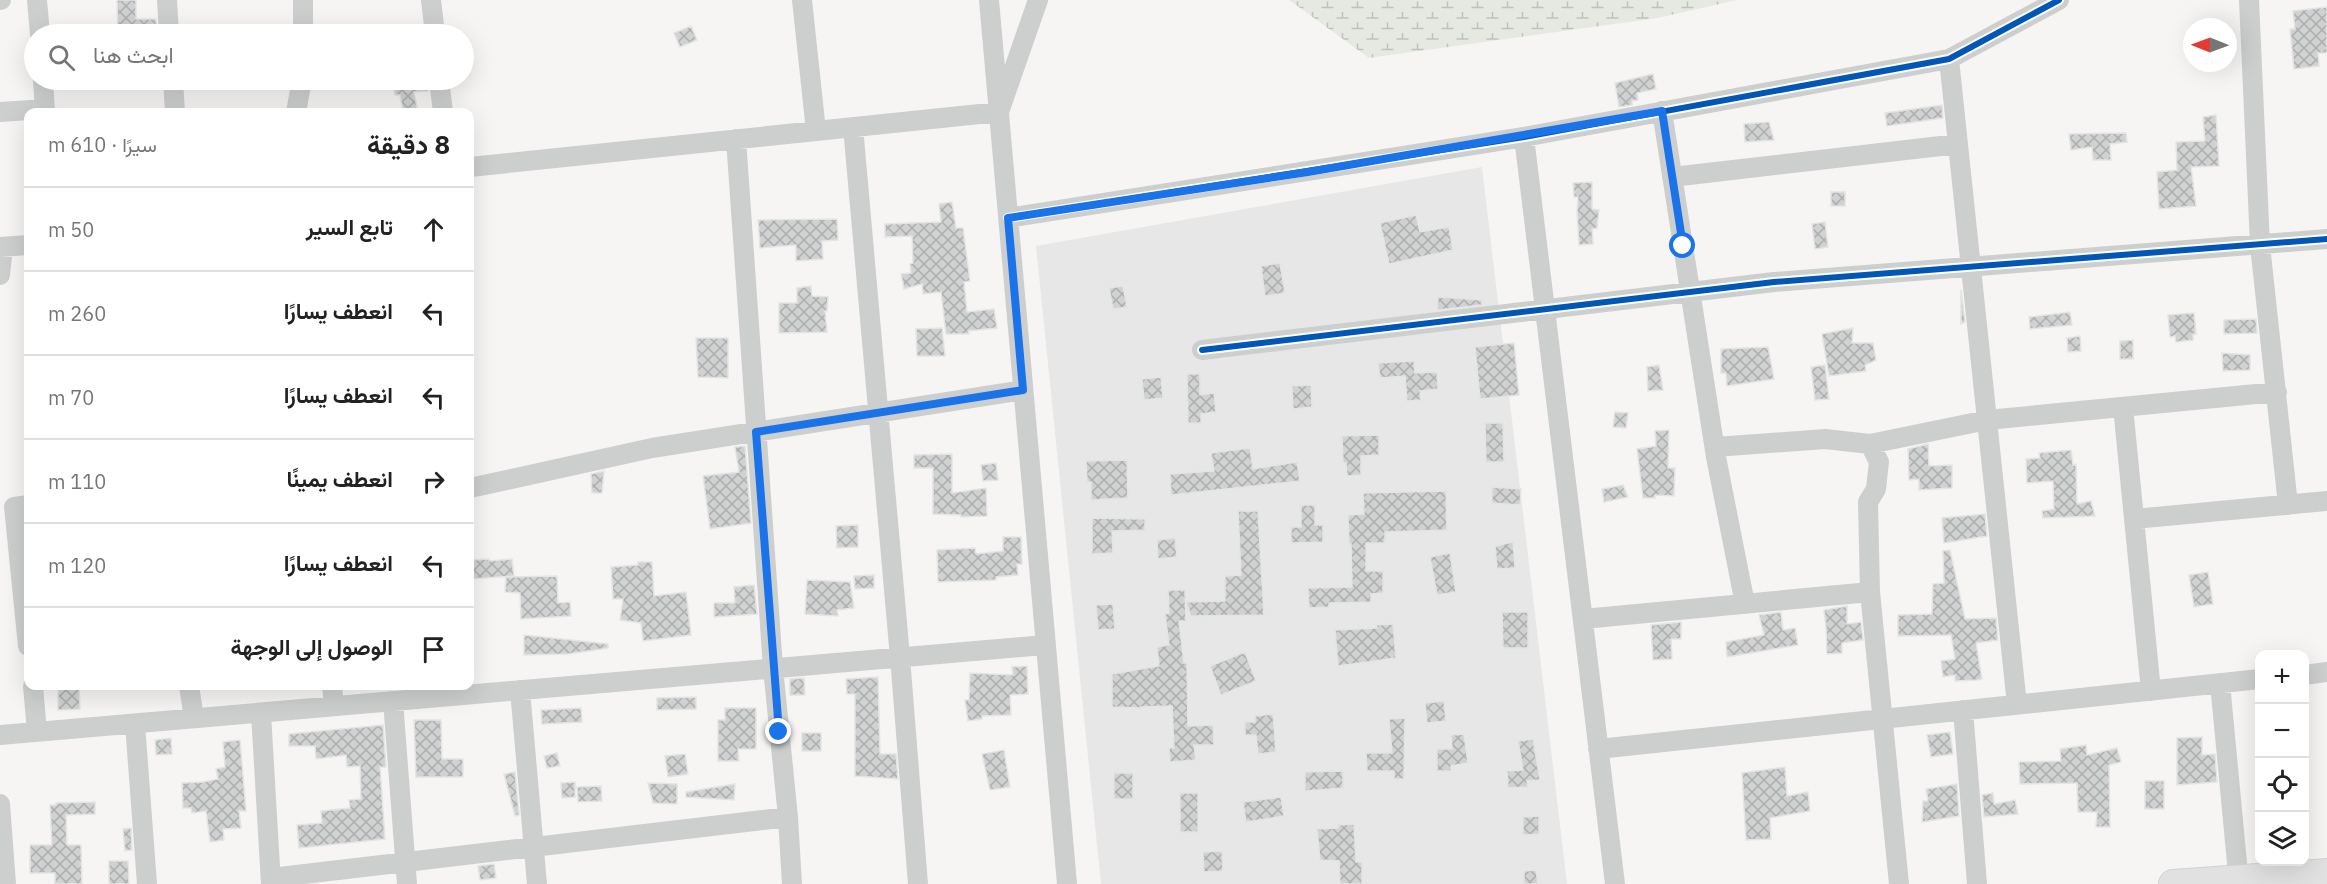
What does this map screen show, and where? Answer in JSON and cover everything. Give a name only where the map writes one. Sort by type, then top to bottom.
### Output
[{"type":"street","points":[[37,0],[39,24]]},
{"type":"street","points":[[167,0],[168,24]]},
{"type":"street","points":[[303,0],[303,24]]},
{"type":"street","points":[[431,0],[434,24]]},
{"type":"street","points":[[802,0],[816,131]]},
{"type":"street","points":[[989,0],[1066,884]]},
{"type":"street","points":[[999,112],[1038,0]]},
{"type":"street","points":[[1008,218],[1286,176],[1524,136],[1949,58],[2058,0]]},
{"type":"street","points":[[2249,0],[2260,245],[2288,505]]},
{"type":"street","points":[[1949,58],[2017,705]]},
{"type":"street","points":[[44,90],[45,108]]},
{"type":"street","points":[[173,90],[175,108]]},
{"type":"street","points":[[297,108],[300,90]]},
{"type":"street","points":[[440,90],[442,108]]},
{"type":"street","points":[[0,112],[24,111]]},
{"type":"street","points":[[1662,111],[1715,447],[1745,604]]},
{"type":"street","points":[[474,167],[999,112]]},
{"type":"street","points":[[853,127],[918,884]]},
{"type":"street","points":[[1524,136],[1615,884]]},
{"type":"street","points":[[736,139],[773,668],[788,817],[792,884]]},
{"type":"street","points":[[1672,177],[1958,144]]},
{"type":"street","points":[[1202,350],[1774,282],[2327,239]]},
{"type":"street","points":[[0,275],[2,247],[24,244]]},
{"type":"street","points":[[474,487],[652,448],[1023,390]]},
{"type":"street","points":[[1715,447],[1825,439],[1870,444],[1987,420],[2277,392]]},
{"type":"street","points":[[2123,407],[2151,691]]},
{"type":"street","points":[[1870,444],[1879,462],[1876,489],[1868,502],[1870,592],[1899,884]]},
{"type":"street","points":[[2134,519],[2327,501]]},
{"type":"street","points":[[14,505],[24,606]]},
{"type":"street","points":[[1583,619],[1870,592]]},
{"type":"street","points":[[0,735],[1045,645]]},
{"type":"street","points":[[2309,674],[2327,672]]},
{"type":"street","points":[[1598,748],[2255,679]]},
{"type":"street","points":[[2220,683],[2239,882]]},
{"type":"street","points":[[33,690],[37,732]]},
{"type":"street","points":[[190,690],[194,718]]},
{"type":"street","points":[[332,690],[334,706]]},
{"type":"street","points":[[520,690],[537,884]]},
{"type":"street","points":[[393,701],[407,884]]},
{"type":"street","points":[[1963,710],[1977,884]]},
{"type":"street","points":[[261,713],[271,881],[405,862],[788,817]]},
{"type":"street","points":[[135,724],[147,884]]},
{"type":"street","points":[[0,804],[6,884]]},
{"type":"street","points":[[2173,884],[2239,882],[2327,873]]},
{"type":"shaded area","points":[[1482,167],[1567,884],[1101,884],[1036,246]]},
{"type":"green space","points":[[1289,0],[1737,0],[1658,18],[1369,58]]},
{"type":"building","points":[[117,0],[136,0],[136,19],[156,19],[156,24],[118,24]]},
{"type":"building","points":[[2327,7],[2327,53],[2318,53],[2319,66],[2294,69],[2290,29],[2295,29],[2293,11]]},
{"type":"building","points":[[691,26],[697,40],[680,47],[674,33]]},
{"type":"building","points":[[1653,74],[1656,89],[1637,93],[1638,100],[1632,101],[1632,105],[1619,107],[1615,83]]},
{"type":"building","points":[[394,90],[428,90],[414,92],[417,108],[402,108],[400,95],[395,95]]},
{"type":"building","points":[[1942,105],[1943,118],[1887,126],[1885,113]]},
{"type":"building","points":[[2216,115],[2219,166],[2191,167],[2196,206],[2159,209],[2157,172],[2177,170],[2176,142],[2205,141],[2203,117]]},
{"type":"building","points":[[1769,122],[1774,140],[1745,142],[1744,124]]},
{"type":"building","points":[[2126,133],[2127,142],[2110,144],[2111,160],[2093,160],[2092,147],[2071,150],[2069,134]]},
{"type":"building","points":[[1592,182],[1592,209],[1599,210],[1597,228],[1592,229],[1593,244],[1579,245],[1578,197],[1574,197],[1573,183]]},
{"type":"building","points":[[1831,192],[1845,192],[1845,206],[1831,206]]},
{"type":"building","points":[[952,202],[956,228],[963,228],[970,281],[964,282],[967,312],[994,309],[997,328],[968,331],[969,334],[946,334],[941,292],[923,294],[922,284],[904,289],[901,274],[911,273],[912,236],[885,237],[885,224],[941,222],[939,204]]},
{"type":"building","points":[[1416,215],[1420,232],[1449,227],[1453,250],[1389,264],[1380,223]]},
{"type":"building","points":[[837,219],[838,240],[822,241],[823,259],[796,261],[796,245],[760,248],[758,220]]},
{"type":"building","points":[[1825,222],[1828,247],[1815,249],[1812,224]]},
{"type":"building","points":[[1280,263],[1285,293],[1265,296],[1261,266]]},
{"type":"building","points":[[811,286],[812,296],[828,297],[827,311],[825,311],[827,332],[779,333],[779,303],[797,303],[797,288]]},
{"type":"building","points":[[1123,286],[1127,307],[1113,309],[1109,288]]},
{"type":"building","points":[[1961,290],[1965,322],[1961,324]]},
{"type":"building","points":[[1438,297],[1482,300],[1482,305],[1437,310]]},
{"type":"building","points":[[2070,312],[2072,325],[2030,329],[2029,317]]},
{"type":"building","points":[[2194,313],[2196,334],[2193,334],[2193,340],[2176,342],[2175,336],[2170,337],[2168,315]]},
{"type":"building","points":[[2256,319],[2257,333],[2224,334],[2224,320]]},
{"type":"building","points":[[942,328],[945,356],[917,356],[916,329]]},
{"type":"building","points":[[1853,328],[1852,343],[1873,343],[1876,360],[1865,365],[1866,371],[1829,376],[1822,334]]},
{"type":"building","points":[[2080,336],[2081,351],[2068,352],[2067,338]]},
{"type":"building","points":[[696,338],[728,338],[728,378],[698,377]]},
{"type":"building","points":[[2133,340],[2133,359],[2120,359],[2120,341]]},
{"type":"building","points":[[1514,343],[1519,395],[1480,399],[1475,347]]},
{"type":"building","points":[[1768,347],[1774,379],[1727,386],[1726,373],[1721,373],[1721,349]]},
{"type":"building","points":[[2222,353],[2250,355],[2250,370],[2223,371]]},
{"type":"building","points":[[1414,361],[1415,373],[1437,372],[1438,389],[1420,391],[1421,400],[1407,401],[1405,376],[1380,378],[1378,363]]},
{"type":"building","points":[[1659,365],[1663,390],[1648,391],[1647,367]]},
{"type":"building","points":[[1825,365],[1829,399],[1815,400],[1811,367]]},
{"type":"building","points":[[1187,374],[1200,374],[1200,395],[1214,393],[1216,412],[1201,414],[1201,423],[1188,423]]},
{"type":"building","points":[[1161,377],[1163,398],[1144,400],[1142,379]]},
{"type":"building","points":[[1311,385],[1312,407],[1293,409],[1292,386]]},
{"type":"building","points":[[1615,412],[1628,413],[1626,428],[1613,427]]},
{"type":"building","points":[[1485,423],[1503,423],[1504,462],[1486,462]]},
{"type":"building","points":[[1669,430],[1668,468],[1675,468],[1674,496],[1655,495],[1655,498],[1643,498],[1637,449],[1656,446],[1655,431]]},
{"type":"building","points":[[1379,435],[1379,455],[1361,456],[1361,475],[1347,476],[1346,463],[1343,463],[1342,436]]},
{"type":"building","points":[[1928,444],[1929,466],[1952,465],[1952,488],[1919,490],[1919,479],[1909,480],[1908,449]]},
{"type":"building","points":[[745,446],[751,523],[710,529],[703,476],[739,472],[735,447]]},
{"type":"building","points":[[1250,448],[1253,469],[1297,462],[1300,481],[1171,495],[1170,474],[1214,471],[1211,453]]},
{"type":"building","points":[[2071,450],[2073,465],[2076,464],[2077,504],[2091,501],[2095,516],[2043,518],[2042,511],[2054,509],[2053,481],[2027,483],[2026,459],[2040,458],[2039,453]]},
{"type":"building","points":[[952,454],[952,493],[986,488],[987,516],[961,517],[961,515],[933,514],[933,468],[914,468],[914,455]]},
{"type":"building","points":[[1127,460],[1128,498],[1091,500],[1091,482],[1087,482],[1086,461]]},
{"type":"building","points":[[996,463],[998,480],[983,481],[981,465]]},
{"type":"building","points":[[604,471],[602,493],[592,493],[591,474]]},
{"type":"building","points":[[1623,485],[1628,497],[1604,502],[1602,489]]},
{"type":"building","points":[[1492,487],[1521,489],[1520,505],[1492,503]]},
{"type":"building","points":[[1446,491],[1447,530],[1385,532],[1385,543],[1366,543],[1366,571],[1383,571],[1383,593],[1371,594],[1371,602],[1329,603],[1329,607],[1309,608],[1308,588],[1352,587],[1348,515],[1364,514],[1363,493]]},
{"type":"building","points":[[1301,505],[1315,505],[1315,525],[1323,525],[1323,542],[1291,543],[1291,527],[1301,527]]},
{"type":"building","points":[[1238,511],[1258,511],[1264,615],[1191,616],[1186,602],[1225,601],[1225,576],[1241,575]]},
{"type":"building","points":[[1985,514],[1987,536],[1944,543],[1942,518]]},
{"type":"building","points":[[1092,518],[1145,519],[1145,530],[1112,531],[1113,553],[1092,554]]},
{"type":"building","points":[[858,525],[858,547],[837,548],[836,526]]},
{"type":"building","points":[[1003,537],[1021,537],[1022,564],[1017,564],[1018,575],[996,577],[996,580],[938,582],[937,550],[975,548],[976,554],[1003,551]]},
{"type":"building","points":[[1175,538],[1177,557],[1158,559],[1157,540]]},
{"type":"building","points":[[1513,542],[1515,568],[1497,569],[1495,546]]},
{"type":"building","points":[[1950,550],[1965,619],[1996,618],[1998,640],[1976,643],[1982,679],[1955,681],[1955,675],[1943,677],[1941,661],[1955,659],[1951,635],[1898,636],[1898,615],[1932,614],[1933,584],[1944,583],[1943,551]]},
{"type":"building","points":[[1450,553],[1456,592],[1437,595],[1430,557]]},
{"type":"building","points":[[512,559],[514,576],[474,579],[474,560]]},
{"type":"building","points":[[638,562],[652,562],[654,596],[686,592],[691,635],[643,641],[641,623],[620,620],[623,599],[613,599],[611,567],[638,565]]},
{"type":"building","points":[[2208,572],[2213,604],[2194,607],[2189,575]]},
{"type":"building","points":[[874,575],[874,588],[855,589],[854,576]]},
{"type":"building","points":[[557,576],[558,603],[570,602],[571,616],[521,619],[520,593],[505,592],[506,577]]},
{"type":"building","points":[[807,580],[850,582],[854,608],[837,610],[838,616],[805,614]]},
{"type":"building","points":[[754,585],[757,614],[714,617],[714,603],[735,603],[734,587]]},
{"type":"building","points":[[1168,590],[1185,590],[1186,621],[1179,621],[1184,663],[1187,663],[1188,726],[1213,725],[1214,745],[1194,745],[1196,760],[1170,762],[1169,748],[1174,748],[1172,706],[1112,707],[1112,674],[1159,666],[1157,647],[1169,645],[1165,614],[1169,613]]},
{"type":"building","points":[[1113,604],[1115,629],[1098,630],[1096,605]]},
{"type":"building","points":[[1847,606],[1847,624],[1861,622],[1863,640],[1842,643],[1842,653],[1827,654],[1824,610]]},
{"type":"building","points":[[1502,612],[1528,612],[1528,648],[1503,648]]},
{"type":"building","points":[[1781,612],[1783,630],[1795,628],[1798,645],[1727,657],[1726,642],[1764,635],[1759,615]]},
{"type":"building","points":[[1681,622],[1681,639],[1671,639],[1672,659],[1653,660],[1651,625]]},
{"type":"building","points":[[1393,624],[1396,658],[1338,666],[1335,630],[1377,628],[1376,625]]},
{"type":"building","points":[[524,635],[608,644],[608,648],[568,654],[524,655]]},
{"type":"building","points":[[1245,652],[1256,681],[1221,695],[1210,666]]},
{"type":"building","points":[[1027,666],[1028,694],[1010,695],[1011,715],[982,716],[982,719],[968,721],[965,700],[969,700],[970,673],[1013,675],[1012,667]]},
{"type":"building","points":[[878,677],[880,754],[896,754],[898,779],[855,776],[855,694],[847,694],[846,679]]},
{"type":"building","points":[[804,678],[805,695],[790,695],[790,679]]},
{"type":"building","points":[[58,690],[79,690],[80,709],[58,710]]},
{"type":"building","points":[[696,697],[696,709],[657,710],[657,698]]},
{"type":"building","points":[[1444,701],[1446,721],[1427,723],[1425,703]]},
{"type":"building","points":[[581,708],[582,722],[542,724],[541,710]]},
{"type":"building","points":[[725,708],[756,708],[756,749],[738,749],[739,761],[718,761],[718,720],[725,720]]},
{"type":"building","points":[[1273,714],[1276,752],[1258,754],[1256,735],[1245,735],[1245,722],[1255,722],[1255,716]]},
{"type":"building","points":[[1405,718],[1404,779],[1394,779],[1394,771],[1367,771],[1366,753],[1392,753],[1389,719]]},
{"type":"building","points":[[414,720],[441,720],[442,759],[463,759],[463,777],[416,777]]},
{"type":"building","points":[[383,725],[386,767],[380,767],[385,839],[299,848],[297,825],[322,823],[321,811],[350,808],[349,800],[361,799],[360,766],[347,767],[346,755],[316,759],[315,746],[289,746],[289,734]]},
{"type":"building","points":[[1950,732],[1953,754],[1931,757],[1927,735]]},
{"type":"building","points":[[802,733],[821,733],[821,751],[802,751]]},
{"type":"building","points":[[1464,734],[1468,763],[1451,766],[1451,771],[1437,771],[1437,749],[1452,749],[1451,735]]},
{"type":"building","points":[[2202,737],[2202,755],[2215,754],[2217,782],[2177,785],[2177,738]]},
{"type":"building","points":[[171,738],[172,754],[156,755],[155,740]]},
{"type":"building","points":[[1533,739],[1540,780],[1527,781],[1528,787],[1508,788],[1507,771],[1523,770],[1518,741]]},
{"type":"building","points":[[240,740],[246,811],[239,811],[241,828],[223,829],[224,840],[210,842],[206,811],[192,813],[191,808],[183,808],[182,783],[218,779],[216,769],[225,767],[223,742]]},
{"type":"building","points":[[2086,745],[2087,755],[2117,748],[2121,762],[2109,765],[2110,827],[2096,827],[2097,812],[2078,812],[2077,783],[2020,784],[2019,762],[2061,761],[2060,749]]},
{"type":"building","points":[[1004,750],[1010,787],[990,790],[982,754]]},
{"type":"building","points":[[557,753],[560,766],[547,768],[544,756]]},
{"type":"building","points":[[685,754],[688,774],[668,777],[665,756]]},
{"type":"building","points":[[1785,767],[1787,796],[1808,792],[1810,811],[1770,818],[1771,839],[1746,840],[1742,773]]},
{"type":"building","points":[[1343,771],[1343,788],[1305,791],[1305,772]]},
{"type":"building","points":[[515,772],[519,815],[515,816],[504,774]]},
{"type":"building","points":[[1114,773],[1133,773],[1133,799],[1114,799]]},
{"type":"building","points":[[2145,781],[2164,781],[2164,809],[2145,809]]},
{"type":"building","points":[[575,782],[575,797],[562,798],[561,783]]},
{"type":"building","points":[[648,783],[677,784],[677,804],[653,803]]},
{"type":"building","points":[[735,784],[734,800],[686,797],[686,792]]},
{"type":"building","points":[[1957,784],[1959,816],[1922,822],[1923,801],[1928,801],[1926,789]]},
{"type":"building","points":[[601,786],[602,801],[578,802],[577,787]]},
{"type":"building","points":[[1180,793],[1198,793],[1198,832],[1180,832]]},
{"type":"building","points":[[1993,793],[1994,804],[2015,800],[2018,814],[1984,817],[1982,795]]},
{"type":"building","points":[[1281,797],[1284,816],[1246,822],[1243,802]]},
{"type":"building","points":[[95,802],[95,814],[66,815],[67,845],[81,845],[82,884],[55,884],[55,873],[30,873],[30,845],[52,845],[50,805]]},
{"type":"building","points":[[1539,816],[1539,834],[1523,835],[1523,817]]},
{"type":"building","points":[[1354,824],[1356,862],[1362,862],[1362,884],[1340,884],[1339,861],[1320,860],[1317,829],[1338,828],[1338,825]]},
{"type":"building","points":[[131,828],[132,850],[125,851],[123,829]]},
{"type":"building","points":[[1222,851],[1223,871],[1204,872],[1203,852]]},
{"type":"building","points":[[109,861],[128,861],[129,884],[109,884]]},
{"type":"building","points":[[494,864],[496,878],[480,880],[478,866]]},
{"type":"building","points":[[1536,870],[1538,884],[1524,884],[1524,871]]},
{"type":"cycle path","points":[[1008,218],[1524,137],[1949,59],[2059,0]]},
{"type":"cycle path","points":[[1202,350],[1774,282],[2327,239]]},
{"type":"route","points":[[779,732],[756,432],[1023,390],[1008,218],[1308,172],[1662,111],[1683,246]]}]
